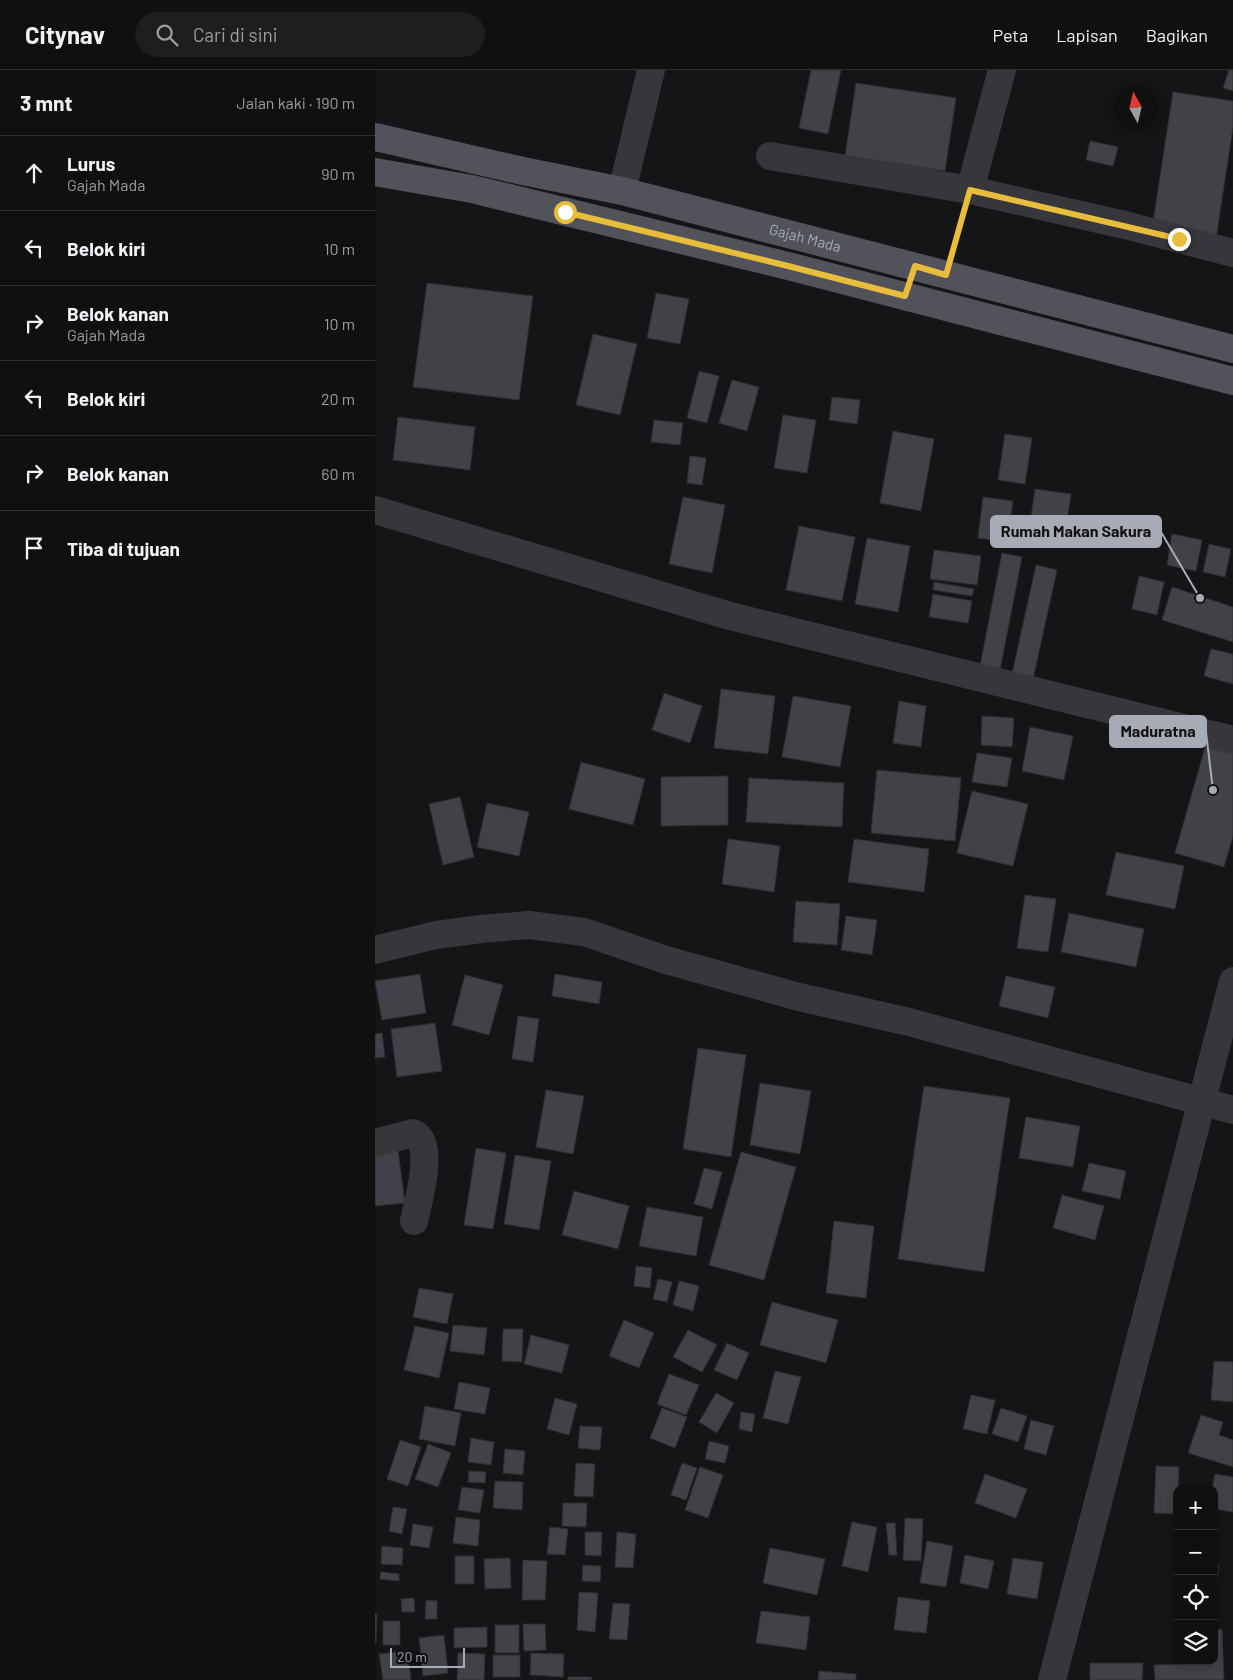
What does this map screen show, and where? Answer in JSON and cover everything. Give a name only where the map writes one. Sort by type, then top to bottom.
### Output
[{"type":"main road","name":"Gajah Mada","points":[[375,137],[523,171],[622,191],[1233,349]]},
{"type":"main road","name":"Gajah Mada","points":[[375,172],[482,192],[788,266],[1233,381]]},
{"type":"main road","points":[[905,296],[915,266]]},
{"type":"street","points":[[622,191],[651,70]]},
{"type":"street","points":[[970,190],[1002,70]]},
{"type":"street","points":[[771,156],[970,190],[1233,252]]},
{"type":"street","points":[[375,510],[730,616],[1233,740]]},
{"type":"street","points":[[375,950],[436,935],[481,929],[529,925],[584,932],[666,960],[799,997],[909,1022],[1233,1110]]},
{"type":"street","points":[[1052,1680],[1233,981]]},
{"type":"street","points":[[375,1143],[413,1133],[421,1139],[425,1161],[415,1221]]},
{"type":"path","points":[[946,275],[970,190]]},
{"type":"building","points":[[811,70],[841,70],[828,134],[799,128]]},
{"type":"building","points":[[1229,70],[1233,70],[1233,91],[1223,88]]},
{"type":"building","points":[[856,83],[956,98],[945,171],[845,156]]},
{"type":"building","points":[[1173,92],[1233,101],[1233,127],[1216,239],[1152,229]]},
{"type":"building","points":[[1090,141],[1118,147],[1113,166],[1086,160]]},
{"type":"building","points":[[427,283],[533,296],[519,400],[413,387]]},
{"type":"building","points":[[656,293],[689,299],[680,344],[647,338]]},
{"type":"building","points":[[593,334],[637,344],[620,415],[576,405]]},
{"type":"building","points":[[699,371],[719,376],[707,423],[687,418]]},
{"type":"building","points":[[732,380],[759,387],[747,431],[719,423]]},
{"type":"building","points":[[832,397],[860,400],[857,424],[829,420]]},
{"type":"building","points":[[783,415],[816,420],[807,473],[774,468]]},
{"type":"building","points":[[398,417],[475,427],[470,470],[393,460]]},
{"type":"building","points":[[654,420],[683,423],[680,445],[651,442]]},
{"type":"building","points":[[893,431],[934,439],[921,511],[880,503]]},
{"type":"building","points":[[1005,434],[1032,438],[1025,484],[998,480]]},
{"type":"building","points":[[690,456],[706,458],[702,485],[687,483]]},
{"type":"building","points":[[1035,489],[1071,494],[1067,522],[1031,517]]},
{"type":"building","points":[[683,497],[725,505],[712,573],[669,564]]},
{"type":"building","points":[[983,497],[1013,501],[1007,542],[978,538]]},
{"type":"building","points":[[799,526],[855,537],[842,601],[786,590]]},
{"type":"building","points":[[1172,534],[1202,540],[1196,571],[1167,565]]},
{"type":"building","points":[[867,538],[910,546],[898,612],[855,604]]},
{"type":"building","points":[[1209,544],[1231,549],[1225,577],[1203,572]]},
{"type":"building","points":[[934,550],[981,556],[977,585],[930,579]]},
{"type":"building","points":[[1002,553],[1022,557],[1000,670],[980,666]]},
{"type":"building","points":[[1036,565],[1057,570],[1033,679],[1012,674]]},
{"type":"building","points":[[1139,576],[1164,582],[1157,615],[1132,609]]},
{"type":"building","points":[[934,582],[974,589],[972,596],[933,590]]},
{"type":"building","points":[[1172,587],[1233,607],[1233,642],[1162,620]]},
{"type":"building","points":[[933,594],[972,601],[968,623],[929,617]]},
{"type":"building","points":[[1211,649],[1233,654],[1233,684],[1204,676]]},
{"type":"building","points":[[721,689],[775,696],[768,754],[714,748]]},
{"type":"building","points":[[664,693],[702,706],[690,743],[652,730]]},
{"type":"building","points":[[793,696],[851,706],[840,767],[782,757]]},
{"type":"building","points":[[899,701],[926,706],[921,747],[893,743]]},
{"type":"building","points":[[982,716],[1014,718],[1012,747],[981,745]]},
{"type":"building","points":[[1030,727],[1073,736],[1064,780],[1022,771]]},
{"type":"building","points":[[1208,737],[1233,744],[1233,836],[1224,867],[1175,853]]},
{"type":"building","points":[[977,753],[1012,758],[1007,787],[972,782]]},
{"type":"building","points":[[581,762],[645,779],[633,825],[569,809]]},
{"type":"building","points":[[877,770],[961,778],[955,841],[871,833]]},
{"type":"building","points":[[728,776],[728,825],[661,826],[661,777]]},
{"type":"building","points":[[749,778],[844,783],[842,827],[746,822]]},
{"type":"building","points":[[972,791],[1028,804],[1013,866],[957,853]]},
{"type":"building","points":[[460,797],[474,857],[443,865],[429,804]]},
{"type":"building","points":[[487,803],[529,812],[519,856],[477,847]]},
{"type":"building","points":[[728,839],[780,846],[774,892],[722,884]]},
{"type":"building","points":[[854,839],[929,849],[924,892],[848,882]]},
{"type":"building","points":[[1116,852],[1184,866],[1175,909],[1106,895]]},
{"type":"building","points":[[1025,895],[1056,899],[1048,952],[1017,948]]},
{"type":"building","points":[[796,901],[840,904],[837,945],[793,942]]},
{"type":"building","points":[[1069,913],[1144,929],[1136,967],[1061,952]]},
{"type":"building","points":[[846,916],[877,920],[872,955],[841,950]]},
{"type":"building","points":[[420,974],[426,1013],[382,1020],[375,981]]},
{"type":"building","points":[[555,974],[602,982],[599,1004],[552,996]]},
{"type":"building","points":[[465,975],[503,985],[489,1035],[452,1025]]},
{"type":"building","points":[[1006,976],[1055,987],[1048,1018],[999,1006]]},
{"type":"building","points":[[518,1016],[539,1019],[533,1062],[512,1059]]},
{"type":"building","points":[[435,1023],[442,1071],[397,1077],[391,1029]]},
{"type":"building","points":[[382,1033],[385,1057],[375,1058],[375,1034]]},
{"type":"building","points":[[698,1048],[746,1055],[731,1157],[683,1149]]},
{"type":"building","points":[[760,1083],[811,1091],[800,1154],[750,1145]]},
{"type":"building","points":[[924,1086],[1010,1098],[984,1272],[898,1259]]},
{"type":"building","points":[[546,1090],[584,1096],[573,1154],[536,1147]]},
{"type":"building","points":[[1026,1117],[1080,1126],[1073,1167],[1019,1158]]},
{"type":"building","points":[[476,1148],[506,1153],[493,1229],[464,1225]]},
{"type":"building","points":[[398,1150],[405,1203],[375,1206],[375,1153]]},
{"type":"building","points":[[741,1152],[796,1167],[764,1280],[709,1265]]},
{"type":"building","points":[[515,1155],[551,1161],[539,1230],[504,1224]]},
{"type":"building","points":[[1089,1163],[1126,1171],[1120,1199],[1082,1191]]},
{"type":"building","points":[[704,1168],[722,1172],[712,1209],[694,1204]]},
{"type":"building","points":[[574,1191],[629,1206],[618,1249],[562,1235]]},
{"type":"building","points":[[1062,1195],[1104,1206],[1095,1240],[1053,1228]]},
{"type":"building","points":[[647,1207],[703,1217],[696,1256],[639,1246]]},
{"type":"building","points":[[834,1221],[874,1226],[866,1298],[826,1293]]},
{"type":"building","points":[[636,1266],[652,1268],[650,1288],[634,1286]]},
{"type":"building","points":[[658,1279],[672,1282],[667,1302],[653,1299]]},
{"type":"building","points":[[679,1281],[699,1286],[693,1311],[673,1305]]},
{"type":"building","points":[[419,1288],[453,1294],[447,1324],[413,1317]]},
{"type":"building","points":[[772,1302],[838,1320],[826,1363],[760,1345]]},
{"type":"building","points":[[624,1320],[654,1333],[639,1368],[609,1356]]},
{"type":"building","points":[[453,1325],[487,1328],[484,1355],[450,1351]]},
{"type":"building","points":[[415,1326],[449,1333],[439,1378],[404,1370]]},
{"type":"building","points":[[503,1329],[523,1329],[522,1362],[502,1361]]},
{"type":"building","points":[[688,1330],[717,1345],[702,1372],[673,1357]]},
{"type":"building","points":[[531,1335],[569,1345],[562,1373],[524,1364]]},
{"type":"building","points":[[727,1343],[749,1353],[737,1380],[714,1370]]},
{"type":"building","points":[[1214,1361],[1233,1362],[1233,1402],[1211,1400]]},
{"type":"building","points":[[775,1371],[801,1377],[788,1424],[763,1418]]},
{"type":"building","points":[[669,1374],[699,1385],[686,1415],[657,1404]]},
{"type":"building","points":[[459,1382],[490,1388],[485,1414],[454,1409]]},
{"type":"building","points":[[716,1393],[734,1403],[717,1433],[699,1422]]},
{"type":"building","points":[[971,1395],[995,1400],[987,1434],[963,1429]]},
{"type":"building","points":[[555,1398],[577,1404],[569,1435],[547,1429]]},
{"type":"building","points":[[425,1406],[461,1413],[455,1446],[419,1439]]},
{"type":"building","points":[[662,1408],[687,1417],[675,1448],[650,1438]]},
{"type":"building","points":[[1001,1408],[1027,1416],[1018,1442],[992,1434]]},
{"type":"building","points":[[741,1412],[755,1414],[752,1432],[739,1429]]},
{"type":"building","points":[[1201,1415],[1223,1422],[1219,1435],[1233,1440],[1233,1467],[1188,1453]]},
{"type":"building","points":[[1031,1420],[1054,1426],[1046,1455],[1024,1449]]},
{"type":"building","points":[[580,1426],[602,1427],[600,1450],[578,1448]]},
{"type":"building","points":[[471,1438],[494,1442],[491,1465],[468,1462]]},
{"type":"building","points":[[400,1440],[421,1447],[408,1486],[387,1479]]},
{"type":"building","points":[[709,1441],[729,1446],[725,1463],[705,1459]]},
{"type":"building","points":[[428,1444],[451,1453],[438,1487],[415,1479]]},
{"type":"building","points":[[505,1449],[525,1451],[523,1475],[503,1473]]},
{"type":"building","points":[[576,1463],[595,1464],[593,1497],[574,1496]]},
{"type":"building","points":[[682,1463],[697,1468],[686,1500],[671,1495]]},
{"type":"building","points":[[1156,1466],[1179,1467],[1178,1485],[1173,1485],[1173,1514],[1154,1513]]},
{"type":"building","points":[[700,1467],[723,1475],[708,1518],[685,1510]]},
{"type":"building","points":[[469,1471],[486,1472],[485,1483],[468,1482]]},
{"type":"building","points":[[985,1474],[1027,1489],[1016,1518],[975,1503]]},
{"type":"building","points":[[1215,1474],[1233,1477],[1233,1512],[1218,1510],[1218,1485],[1213,1485]]},
{"type":"building","points":[[495,1481],[523,1482],[522,1510],[493,1508]]},
{"type":"building","points":[[462,1487],[484,1490],[480,1513],[458,1510]]},
{"type":"building","points":[[563,1503],[587,1503],[586,1527],[562,1526]]},
{"type":"building","points":[[393,1507],[407,1509],[402,1534],[389,1531]]},
{"type":"building","points":[[456,1517],[480,1520],[478,1546],[453,1543]]},
{"type":"building","points":[[905,1518],[923,1519],[921,1561],[903,1560]]},
{"type":"building","points":[[852,1522],[877,1527],[868,1572],[842,1566]]},
{"type":"building","points":[[886,1523],[895,1523],[897,1555],[889,1555]]},
{"type":"building","points":[[413,1524],[433,1527],[429,1548],[410,1545]]},
{"type":"building","points":[[550,1527],[568,1529],[565,1555],[547,1554]]},
{"type":"building","points":[[585,1532],[602,1532],[601,1556],[585,1555]]},
{"type":"building","points":[[617,1532],[636,1534],[633,1568],[615,1567]]},
{"type":"building","points":[[927,1541],[953,1546],[946,1587],[920,1583]]},
{"type":"building","points":[[382,1546],[403,1548],[402,1565],[381,1564]]},
{"type":"building","points":[[770,1548],[825,1559],[817,1595],[763,1583]]},
{"type":"building","points":[[965,1555],[994,1561],[988,1589],[960,1583]]},
{"type":"building","points":[[455,1556],[474,1556],[474,1584],[455,1584]]},
{"type":"building","points":[[510,1558],[511,1588],[485,1589],[484,1559]]},
{"type":"building","points":[[1013,1558],[1043,1562],[1037,1599],[1007,1594]]},
{"type":"building","points":[[523,1560],[547,1561],[545,1600],[522,1600]]},
{"type":"building","points":[[583,1565],[601,1566],[600,1582],[582,1581]]},
{"type":"building","points":[[381,1572],[399,1574],[399,1581],[380,1579]]},
{"type":"building","points":[[579,1592],[598,1593],[595,1632],[577,1630]]},
{"type":"building","points":[[898,1597],[930,1601],[926,1633],[894,1630]]},
{"type":"building","points":[[414,1598],[415,1612],[402,1612],[401,1599]]},
{"type":"building","points":[[426,1600],[437,1601],[437,1619],[425,1619]]},
{"type":"building","points":[[613,1603],[630,1604],[627,1640],[609,1639]]},
{"type":"building","points":[[761,1611],[810,1617],[806,1650],[756,1643]]},
{"type":"building","points":[[375,1614],[377,1614],[376,1642],[375,1642]]},
{"type":"building","points":[[383,1621],[400,1621],[400,1645],[383,1645]]},
{"type":"building","points":[[523,1624],[545,1624],[546,1650],[524,1651]]},
{"type":"building","points":[[495,1625],[519,1625],[519,1653],[495,1653]]},
{"type":"building","points":[[487,1627],[487,1647],[454,1648],[454,1628]]},
{"type":"building","points":[[1222,1629],[1224,1680],[1155,1680],[1154,1665],[1218,1665],[1218,1630]]},
{"type":"building","points":[[444,1635],[448,1673],[423,1676],[419,1638]]},
{"type":"building","points":[[407,1651],[411,1680],[383,1680],[379,1654]]},
{"type":"building","points":[[458,1653],[485,1654],[484,1680],[457,1680]]},
{"type":"building","points":[[531,1653],[564,1654],[563,1677],[530,1675]]},
{"type":"building","points":[[493,1655],[520,1655],[520,1677],[493,1677]]},
{"type":"building","points":[[1090,1663],[1143,1663],[1142,1680],[1090,1680]]},
{"type":"building","points":[[819,1671],[856,1674],[856,1680],[818,1680]]},
{"type":"building","points":[[568,1677],[592,1677],[591,1680],[568,1680]]},
{"type":"place","name":"Rumah Makan Sakura","points":[[1200,598]]},
{"type":"place","name":"Maduratna","points":[[1213,790]]},
{"type":"route","points":[[565,212],[905,296],[915,266],[946,275],[970,190],[1179,239]]}]
